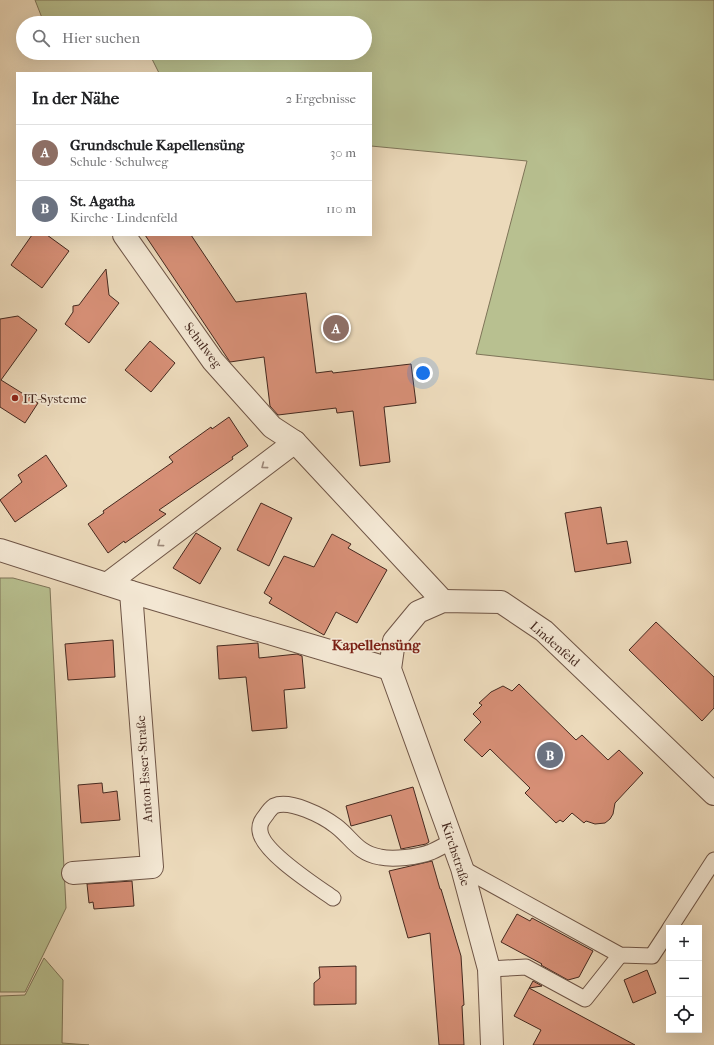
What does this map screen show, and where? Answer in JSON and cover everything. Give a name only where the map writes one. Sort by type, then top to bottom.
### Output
[{"type":"street","name":"Schulweg","points":[[125,236],[213,361],[272,427],[295,442],[443,601]]},
{"type":"street","points":[[107,584],[295,442]]},
{"type":"street","points":[[0,550],[131,592],[390,669]]},
{"type":"street","name":"Anton-Esser-Straße","points":[[73,873],[152,867],[131,592]]},
{"type":"street","name":"Lindenfeld","points":[[390,669],[394,641],[418,612],[443,601],[501,602],[544,631],[714,794]]},
{"type":"street","name":"Kirchstraße","points":[[390,669],[462,868],[489,969],[492,1045]]},
{"type":"lane","points":[[332,898],[302,877],[270,850],[260,832],[261,821],[273,806],[282,804],[294,806],[310,812],[337,826],[358,847],[370,854],[380,857],[401,858],[430,852],[452,841]]},
{"type":"lane","points":[[673,925],[714,860]]},
{"type":"lane","points":[[462,868],[620,955],[652,956],[666,935]]},
{"type":"lane","points":[[489,969],[526,967],[585,999],[620,955]]},
{"type":"green space","points":[[35,0],[714,0],[714,380],[476,354],[527,161],[372,146],[372,72],[158,72],[152,60],[372,60],[372,16],[41,16]]},
{"type":"green space","points":[[0,578],[13,578],[50,588],[66,908],[25,992],[0,992]]},
{"type":"green space","points":[[44,958],[63,980],[62,1043],[89,1045],[0,1045],[0,996],[25,995]]},
{"type":"building","points":[[31,236],[48,236],[69,251],[42,288],[11,265]]},
{"type":"building","points":[[146,236],[192,236],[236,302],[306,293],[316,373],[332,371],[333,373],[411,364],[416,403],[384,407],[390,462],[360,466],[353,411],[337,413],[336,408],[278,415],[270,406],[264,357],[230,362]]},
{"type":"building","points":[[106,269],[109,295],[119,303],[89,343],[65,324],[73,312],[73,306],[79,305]]},
{"type":"building","points":[[18,316],[37,330],[1,380],[38,403],[25,423],[0,407],[0,319]]},
{"type":"building","points":[[150,341],[175,363],[151,392],[125,370]]},
{"type":"building","points":[[229,417],[248,446],[232,457],[233,459],[159,510],[166,514],[108,553],[88,524],[104,513],[103,511],[173,462],[169,457],[211,427],[212,429]]},
{"type":"building","points":[[46,455],[67,486],[15,522],[0,500],[22,482],[18,475]]},
{"type":"building","points":[[261,503],[292,518],[269,566],[237,550]]},
{"type":"building","points":[[601,507],[607,544],[627,541],[631,563],[575,572],[565,513]]},
{"type":"building","points":[[196,533],[221,548],[200,584],[173,568]]},
{"type":"building","points":[[332,534],[351,544],[348,548],[387,570],[357,623],[336,612],[324,635],[269,603],[272,598],[264,593],[284,556],[314,567]]},
{"type":"building","points":[[656,622],[714,677],[714,708],[702,721],[629,650]]},
{"type":"building","points":[[113,640],[115,677],[68,680],[65,644]]},
{"type":"building","points":[[258,643],[259,658],[297,654],[302,656],[305,688],[284,690],[287,728],[252,731],[246,677],[219,679],[217,646]]},
{"type":"building","points":[[519,684],[576,740],[582,735],[608,760],[619,750],[643,773],[615,803],[613,814],[605,823],[595,824],[586,821],[584,823],[572,813],[563,822],[560,820],[556,823],[525,793],[530,788],[490,749],[482,757],[464,740],[481,722],[473,714],[482,705],[479,703],[491,692],[503,686],[512,691]]},
{"type":"building","points":[[102,783],[103,793],[117,791],[120,820],[81,823],[78,785]]},
{"type":"building","points":[[413,787],[429,842],[426,844],[401,849],[391,815],[351,826],[346,806]]},
{"type":"building","points":[[432,861],[461,956],[464,1005],[462,1006],[464,1045],[439,1045],[430,933],[408,938],[389,871]]},
{"type":"building","points":[[132,881],[134,906],[94,909],[93,902],[89,903],[87,884]]},
{"type":"building","points":[[517,914],[530,921],[532,918],[593,951],[579,977],[568,980],[501,942]]},
{"type":"building","points":[[356,966],[356,1004],[314,1005],[314,983],[320,978],[319,967]]},
{"type":"building","points":[[647,970],[656,993],[633,1003],[624,980]]},
{"type":"building","points":[[533,981],[542,986],[529,988]]},
{"type":"building","points":[[529,988],[635,1045],[533,1045],[541,1030],[514,1016]]},
{"type":"place","name":"Grundschule Kapellensüng","points":[[336,328]]},
{"type":"place","name":"IT-Systeme","points":[[15,398]]},
{"type":"place","name":"St. Agatha","points":[[550,755]]},
{"type":"district","name":"Kapellensüng","points":[[376,645]]}]
